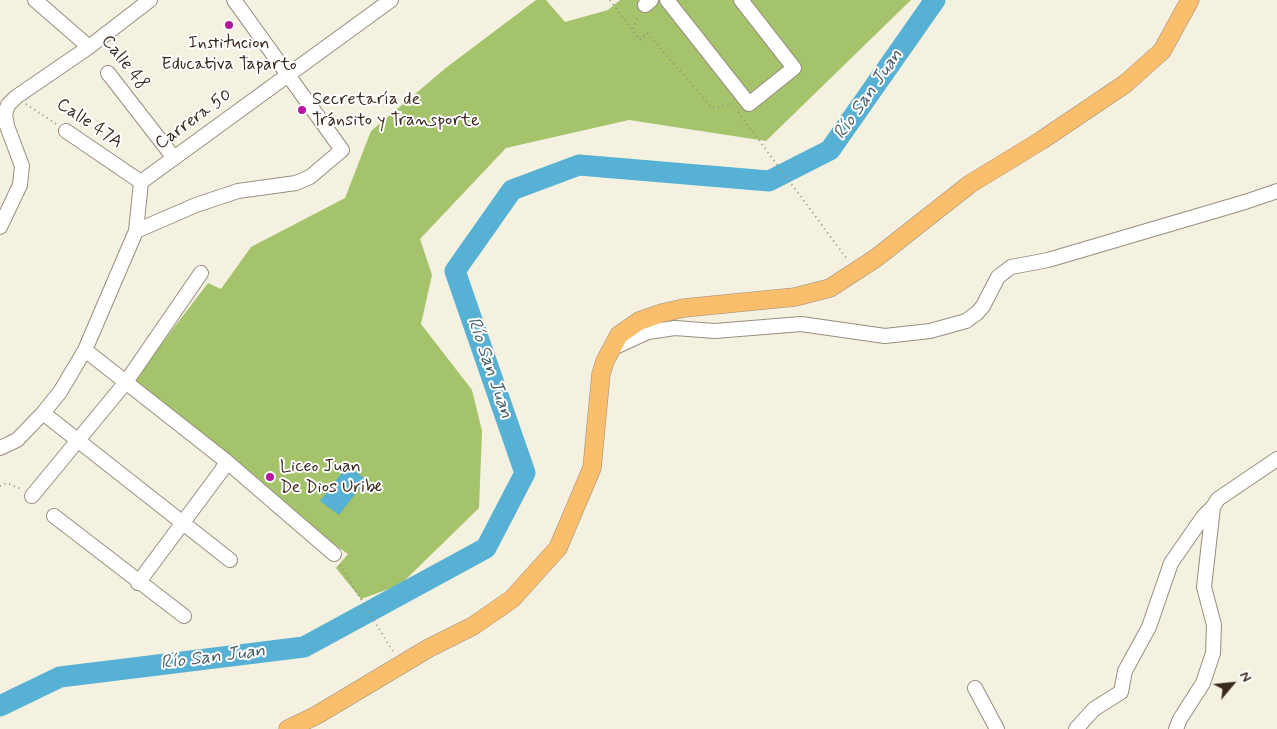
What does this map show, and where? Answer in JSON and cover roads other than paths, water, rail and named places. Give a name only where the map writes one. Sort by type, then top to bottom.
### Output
[{"type":"main road","points":[[288,729],[317,715],[428,648],[473,626],[512,598],[540,571],[564,537],[592,468],[601,374],[611,349],[619,336],[639,320],[662,313],[684,308],[795,297],[830,288],[856,271],[970,184],[1042,140],[1125,84],[1162,51],[1187,7]]},
{"type":"street","name":"Calle 48","points":[[35,0],[88,47]]},
{"type":"street","points":[[0,227],[20,185],[22,166],[11,139],[5,114],[8,105],[16,97],[88,47],[150,0]]},
{"type":"street","points":[[136,231],[196,205],[238,191],[296,183],[310,176],[342,150],[234,0]]},
{"type":"street","name":"Carrera 50","points":[[141,182],[390,0]]},
{"type":"street","points":[[667,0],[741,101],[794,68],[741,0]]},
{"type":"street","name":"Calle 48","points":[[108,72],[174,158]]},
{"type":"street","name":"Calle 47A","points":[[66,130],[141,182]]},
{"type":"street","points":[[0,448],[17,440],[43,413],[60,392],[85,350],[136,231],[141,182]]},
{"type":"street","points":[[611,349],[648,332],[675,328],[715,331],[801,324],[885,336],[930,331],[966,322],[984,306],[998,277],[1011,267],[1048,260],[1277,191]]},
{"type":"street","points":[[32,496],[77,439],[126,382],[201,274]]},
{"type":"street","points":[[85,350],[226,461],[334,554]]},
{"type":"street","points":[[43,413],[230,560]]},
{"type":"street","points":[[1076,729],[1094,709],[1121,692],[1125,671],[1149,627],[1165,574],[1203,516],[1213,507],[1218,499],[1277,459]]},
{"type":"street","points":[[138,583],[222,470],[226,461]]},
{"type":"street","points":[[1176,729],[1180,719],[1203,683],[1213,653],[1214,625],[1204,587],[1213,507]]},
{"type":"street","points":[[54,516],[138,583],[184,616]]},
{"type":"street","points":[[975,688],[998,729]]},
{"type":"water","points":[[348,465],[366,480],[339,515],[320,501]]},
{"type":"waterway","name":"Río San Juan","points":[[0,706],[60,677],[304,647],[486,548],[525,473],[455,271],[512,190],[579,165],[769,181],[830,150],[935,0]]},
{"type":"place","name":"Institucion Educativa Taparto","points":[[229,25]]},
{"type":"place","name":"Secretaría de Tránsito y Transporte","points":[[302,110]]},
{"type":"place","name":"Liceo Juan De Dios Uribe","points":[[270,477]]}]
